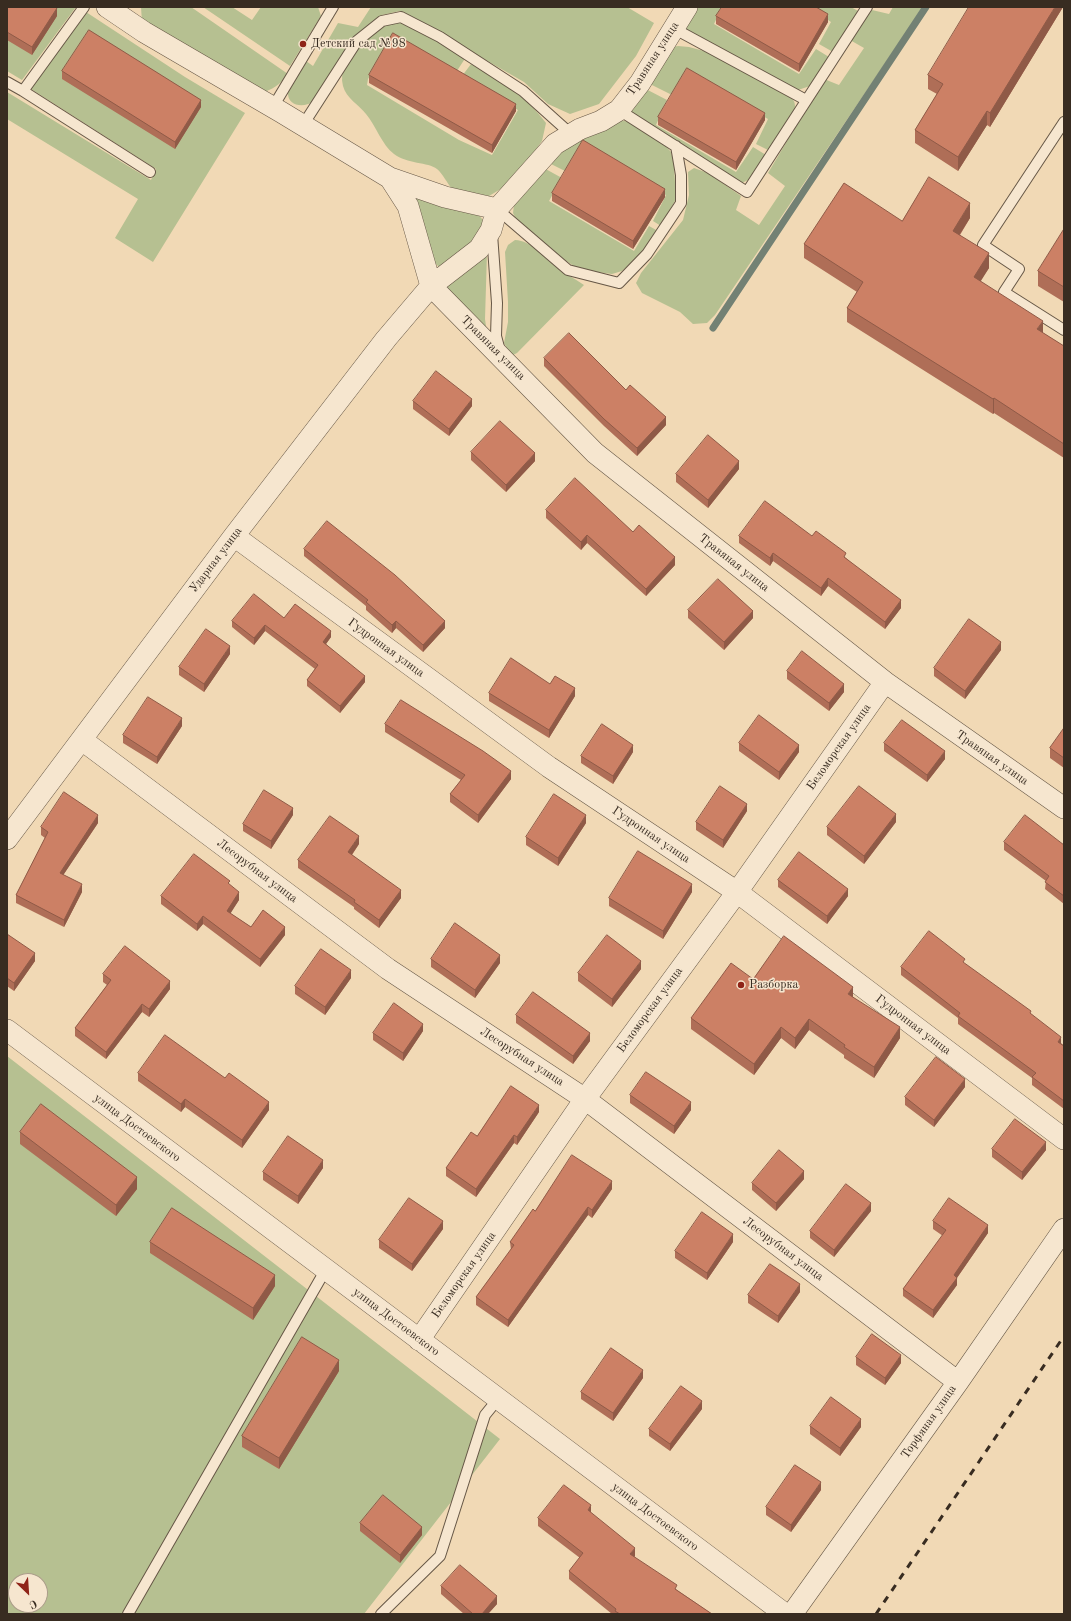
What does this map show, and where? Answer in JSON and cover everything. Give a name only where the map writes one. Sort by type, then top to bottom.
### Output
[{"type":"street","points":[[107,7],[144,32],[273,107],[390,178],[445,197],[497,209],[555,144],[580,129],[601,121],[619,110]]},
{"type":"street","name":"Травяная улица","points":[[619,110],[640,83],[687,7]]},
{"type":"street","points":[[390,178],[408,206],[431,286]]},
{"type":"street","name":"Ударная улица","points":[[7,839],[234,536],[386,339],[431,286],[479,250],[492,230],[497,209]]},
{"type":"street","name":"Травяная улица","points":[[431,286],[502,356],[595,453],[885,682],[1064,808]]},
{"type":"street","name":"Гудронная улица","points":[[234,536],[549,768],[737,892],[1064,1139]]},
{"type":"street","name":"Беломорская улица","points":[[419,1340],[585,1099],[737,892],[885,682]]},
{"type":"street","name":"Лесорубная улица","points":[[82,740],[388,969],[585,1099],[958,1382]]},
{"type":"street","name":"улица Достоевского","points":[[7,1030],[785,1614]]},
{"type":"street","name":"Торфяная улица","points":[[792,1614],[958,1382],[1064,1229]]},
{"type":"lane","points":[[23,91],[84,7]]},
{"type":"lane","points":[[273,107],[333,7]]},
{"type":"lane","points":[[619,110],[747,192],[866,7]]},
{"type":"lane","points":[[303,125],[357,41],[382,21],[401,17],[440,37],[523,91],[572,134]]},
{"type":"lane","points":[[673,28],[806,100]]},
{"type":"lane","points":[[7,82],[150,172]]},
{"type":"lane","points":[[1064,122],[983,245],[1019,269],[1004,292],[1064,330]]},
{"type":"lane","points":[[497,209],[568,270],[619,282],[647,254],[681,203],[681,176],[676,146]]},
{"type":"lane","points":[[492,230],[498,303],[496,336],[502,356]]},
{"type":"lane","points":[[128,1614],[326,1269]]},
{"type":"lane","points":[[381,1614],[440,1556],[485,1415],[498,1399]]},
{"type":"green space","points":[[7,7],[76,7],[22,80],[7,71]]},
{"type":"green space","points":[[141,7],[191,7],[288,74],[276,86],[260,94],[142,22]]},
{"type":"green space","points":[[203,7],[232,7],[252,20],[261,7],[318,7],[321,16],[290,66]]},
{"type":"green space","points":[[371,7],[627,7],[654,23],[636,56],[599,104],[570,114],[548,104],[524,82],[400,11],[382,15],[361,31],[313,102],[305,105],[293,103],[288,97],[288,92],[306,61],[313,66],[338,23],[358,27]]},
{"type":"green space","points":[[692,7],[722,7],[714,24],[799,74],[816,49],[829,57],[810,86],[798,90],[689,34],[685,28]]},
{"type":"green space","points":[[809,7],[851,7],[858,11],[833,52],[819,44],[831,22]]},
{"type":"green space","points":[[893,7],[923,7],[715,315],[707,323],[693,324],[680,312],[642,293],[636,283],[641,273],[683,220],[689,195],[688,172],[694,168],[708,173],[741,196],[736,210],[759,225],[785,186],[768,173],[824,79],[839,85],[864,48],[850,40],[872,10],[889,14]]},
{"type":"green space","points":[[86,12],[185,77],[245,113],[153,262],[115,238],[138,199],[7,119],[7,92],[151,180],[156,169],[31,89]]},
{"type":"green space","points":[[394,21],[403,22],[466,57],[455,74],[392,39],[368,79],[367,85],[459,140],[492,155],[518,110],[462,76],[471,64],[502,83],[530,104],[546,123],[542,141],[529,159],[504,187],[489,196],[452,189],[437,169],[428,165],[405,160],[394,154],[383,141],[366,114],[347,94],[343,86],[342,75],[350,55],[366,38],[385,25]]},
{"type":"green space","points":[[678,46],[708,52],[792,98],[795,106],[792,116],[770,151],[756,144],[768,119],[687,73],[672,95],[646,82],[668,48]]},
{"type":"green space","points":[[642,87],[667,100],[656,125],[736,172],[753,147],[766,155],[750,179],[742,183],[630,112]]},
{"type":"green space","points":[[615,119],[633,123],[664,144],[671,152],[674,165],[676,199],[661,226],[653,221],[666,195],[582,146],[567,172],[545,161]]},
{"type":"green space","points":[[542,167],[562,178],[549,201],[634,251],[649,226],[658,231],[646,249],[622,271],[612,274],[574,266],[563,259],[517,221],[513,213],[514,205]]},
{"type":"green space","points":[[409,195],[476,212],[483,220],[478,241],[440,268],[435,263]]},
{"type":"green space","points":[[515,240],[526,243],[536,249],[557,268],[584,285],[517,353],[511,356],[504,343],[508,322],[505,252],[508,245]]},
{"type":"green space","points":[[487,253],[485,319],[487,333],[446,287]]},
{"type":"green space","points":[[7,1056],[500,1439],[364,1614],[7,1614]]},
{"type":"building","points":[[7,7],[57,8],[32,47],[7,32]]},
{"type":"building","points":[[722,7],[816,7],[828,14],[799,64],[716,16]]},
{"type":"building","points":[[969,7],[1055,7],[990,113],[987,111],[958,157],[915,130],[943,84],[928,75]]},
{"type":"building","points":[[89,30],[201,100],[175,142],[62,71]]},
{"type":"building","points":[[393,33],[516,104],[492,145],[369,75]]},
{"type":"building","points":[[687,68],[765,113],[736,162],[658,117]]},
{"type":"building","points":[[583,140],[665,189],[633,241],[552,193]]},
{"type":"building","points":[[929,177],[970,203],[953,231],[989,253],[974,277],[1043,321],[1037,329],[1064,346],[1064,444],[994,398],[993,399],[847,308],[863,282],[804,244],[844,183],[902,221]]},
{"type":"building","points":[[1064,229],[1064,287],[1038,271]]},
{"type":"building","points":[[569,333],[626,390],[630,385],[666,417],[637,448],[604,419],[544,358]]},
{"type":"building","points":[[436,371],[472,399],[449,429],[413,401]]},
{"type":"building","points":[[500,421],[535,453],[506,485],[471,452]]},
{"type":"building","points":[[708,435],[739,461],[708,500],[676,474]]},
{"type":"building","points":[[575,478],[633,532],[639,525],[675,557],[646,589],[587,535],[581,542],[546,510]]},
{"type":"building","points":[[765,501],[812,536],[816,531],[846,553],[844,557],[901,600],[885,622],[828,578],[821,588],[773,553],[770,558],[739,536]]},
{"type":"building","points":[[327,521],[395,575],[445,621],[423,645],[396,621],[392,625],[366,602],[368,600],[304,549]]},
{"type":"building","points":[[718,579],[753,611],[724,642],[688,610]]},
{"type":"building","points":[[254,594],[284,618],[295,604],[331,631],[323,642],[365,676],[340,706],[307,680],[318,665],[265,625],[254,638],[232,621]]},
{"type":"building","points":[[969,619],[1001,642],[965,691],[934,668]]},
{"type":"building","points":[[206,629],[230,646],[204,684],[179,667]]},
{"type":"building","points":[[802,651],[844,684],[829,703],[787,671]]},
{"type":"building","points":[[511,658],[550,684],[555,676],[575,688],[549,730],[489,693]]},
{"type":"building","points":[[148,697],[182,718],[157,757],[123,735]]},
{"type":"building","points":[[401,700],[483,751],[511,771],[478,815],[450,794],[465,775],[385,724]]},
{"type":"building","points":[[759,715],[799,745],[779,772],[739,743]]},
{"type":"building","points":[[902,720],[945,751],[927,775],[884,743]]},
{"type":"building","points":[[602,724],[633,745],[613,776],[581,756]]},
{"type":"building","points":[[1064,728],[1064,758],[1050,748]]},
{"type":"building","points":[[720,786],[747,804],[723,840],[696,822]]},
{"type":"building","points":[[859,786],[896,814],[864,856],[827,827]]},
{"type":"building","points":[[264,790],[293,808],[271,841],[243,824]]},
{"type":"building","points":[[64,792],[98,815],[60,873],[82,884],[64,920],[16,895],[48,832],[41,827]]},
{"type":"building","points":[[554,794],[586,815],[558,858],[526,837]]},
{"type":"building","points":[[1025,815],[1064,845],[1064,896],[1045,882],[1049,876],[1004,842]]},
{"type":"building","points":[[330,816],[359,836],[348,852],[401,890],[379,920],[354,902],[355,900],[298,860]]},
{"type":"building","points":[[638,851],[692,884],[663,931],[609,898]]},
{"type":"building","points":[[799,852],[848,889],[827,916],[778,880]]},
{"type":"building","points":[[194,854],[230,881],[228,883],[239,892],[227,911],[251,927],[263,910],[285,927],[260,959],[203,916],[197,924],[161,896]]},
{"type":"building","points":[[455,923],[500,955],[475,990],[431,959]]},
{"type":"building","points":[[929,931],[965,959],[963,962],[1031,1011],[1030,1013],[1061,1037],[1058,1042],[1064,1046],[1064,1101],[1032,1077],[1036,1073],[958,1016],[960,1013],[901,967]]},
{"type":"building","points":[[7,934],[35,953],[14,983],[7,978]]},
{"type":"building","points":[[607,935],[641,961],[612,999],[578,973]]},
{"type":"building","points":[[784,936],[853,987],[848,994],[900,1027],[874,1067],[844,1047],[845,1045],[809,1019],[795,1038],[781,1027],[754,1064],[691,1018],[731,963],[753,979]]},
{"type":"building","points":[[125,946],[170,981],[149,1009],[142,1004],[106,1052],[75,1028],[111,980],[103,974]]},
{"type":"building","points":[[321,949],[351,970],[325,1007],[295,986]]},
{"type":"building","points":[[533,992],[590,1033],[573,1056],[516,1015]]},
{"type":"building","points":[[394,1003],[423,1024],[403,1053],[373,1033]]},
{"type":"building","points":[[165,1035],[225,1078],[229,1073],[269,1102],[242,1140],[185,1099],[181,1104],[138,1073]]},
{"type":"building","points":[[936,1057],[965,1079],[934,1120],[905,1097]]},
{"type":"building","points":[[646,1072],[691,1102],[674,1126],[630,1095]]},
{"type":"building","points":[[511,1086],[539,1105],[517,1137],[514,1135],[476,1189],[446,1168],[471,1132],[477,1136]]},
{"type":"building","points":[[41,1104],[137,1177],[116,1205],[20,1132]]},
{"type":"building","points":[[1015,1119],[1046,1142],[1022,1172],[992,1149]]},
{"type":"building","points":[[288,1136],[323,1160],[298,1196],[263,1172]]},
{"type":"building","points":[[779,1150],[804,1171],[776,1203],[752,1183]]},
{"type":"building","points":[[572,1155],[612,1181],[592,1210],[588,1207],[508,1320],[476,1297],[514,1245],[510,1242],[533,1209],[535,1211]]},
{"type":"building","points":[[846,1184],[871,1203],[834,1250],[810,1231]]},
{"type":"building","points":[[409,1198],[443,1221],[412,1264],[379,1240]]},
{"type":"building","points":[[949,1198],[988,1225],[954,1275],[957,1278],[933,1310],[903,1289],[946,1230],[933,1221]]},
{"type":"building","points":[[172,1208],[275,1275],[253,1308],[150,1242]]},
{"type":"building","points":[[702,1212],[733,1234],[707,1273],[675,1251]]},
{"type":"building","points":[[770,1264],[800,1284],[778,1316],[748,1295]]},
{"type":"building","points":[[872,1334],[901,1355],[885,1378],[856,1357]]},
{"type":"building","points":[[302,1337],[339,1360],[279,1458],[242,1436]]},
{"type":"building","points":[[611,1348],[643,1370],[613,1413],[581,1392]]},
{"type":"building","points":[[681,1386],[702,1401],[670,1444],[649,1429]]},
{"type":"building","points":[[831,1397],[861,1419],[840,1448],[810,1426]]},
{"type":"building","points":[[795,1465],[821,1482],[791,1525],[766,1507]]},
{"type":"building","points":[[564,1485],[591,1505],[588,1510],[635,1548],[630,1554],[677,1585],[675,1589],[712,1614],[620,1614],[615,1611],[616,1609],[569,1571],[583,1553],[538,1518]]},
{"type":"building","points":[[383,1495],[422,1527],[400,1555],[360,1523]]},
{"type":"building","points":[[460,1565],[497,1596],[482,1614],[473,1614],[441,1586]]},
{"type":"waterway","points":[[713,328],[926,7]]},
{"type":"railway","points":[[876,1614],[1064,1336]]},
{"type":"place","name":"Детский сад №98","points":[[303,44]]},
{"type":"place","name":"Разборка","points":[[741,985]]}]
